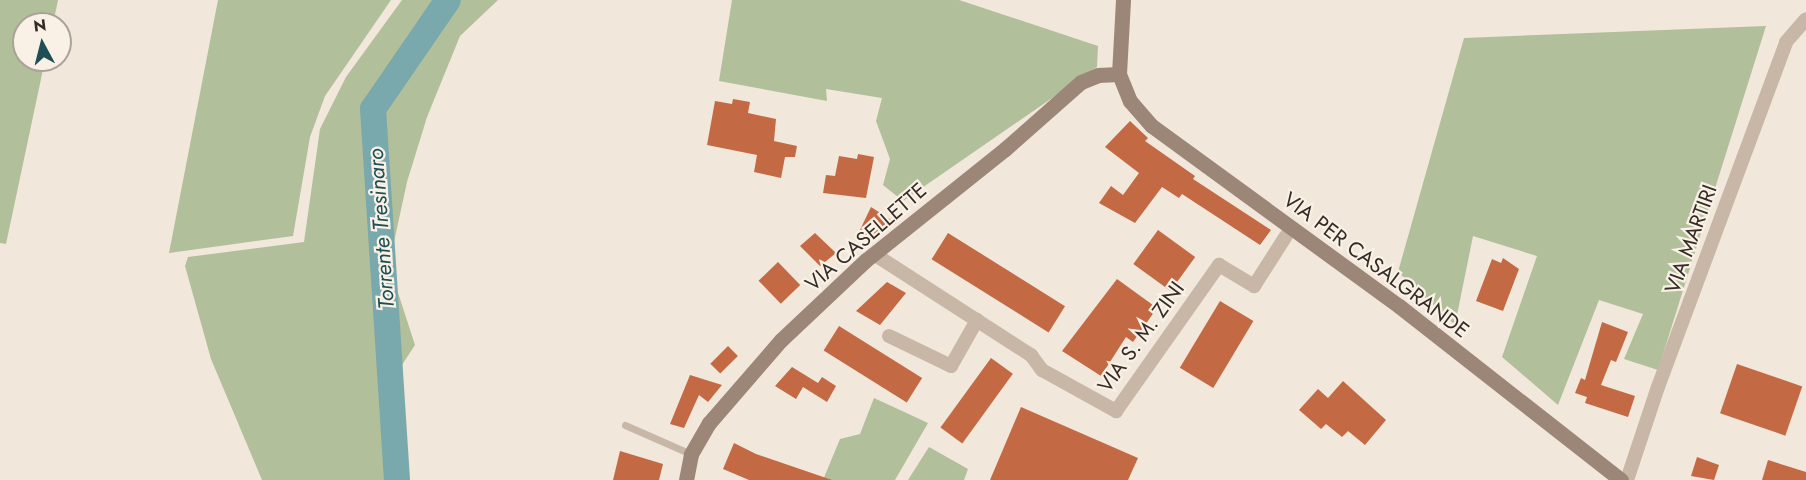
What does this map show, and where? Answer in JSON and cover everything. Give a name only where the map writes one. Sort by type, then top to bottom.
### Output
[{"type":"street","points":[[1119,74],[1123,0]]},
{"type":"street","name":"VIA MARTIRI","points":[[1627,480],[1786,42],[1806,19]]},
{"type":"street","name":"VIA CASELLETTE","points":[[686,480],[691,454],[709,423],[782,340],[874,254],[1005,149],[1081,82],[1098,75],[1119,74]]},
{"type":"street","name":"VIA PER CASALGRANDE","points":[[1119,74],[1130,101],[1152,126],[1399,306],[1621,480]]},
{"type":"street","name":"VIA S. M. ZINI","points":[[874,254],[1031,355],[1042,370],[1116,411],[1219,265],[1254,286],[1286,236]]},
{"type":"street","points":[[889,336],[951,366],[977,320]]},
{"type":"lane","points":[[625,425],[691,454]]},
{"type":"green space","points":[[0,0],[58,0],[56,12],[12,12],[12,72],[42,72],[6,244],[0,243]]},
{"type":"green space","points":[[218,0],[391,0],[325,96],[310,137],[293,236],[169,253]]},
{"type":"green space","points":[[402,0],[498,0],[460,36],[427,117],[407,182],[389,265],[415,345],[398,371],[407,480],[262,480],[211,359],[185,266],[188,257],[304,242],[320,129],[346,77]]},
{"type":"green space","points":[[732,0],[959,0],[1098,46],[1097,67],[903,201],[883,185],[890,159],[876,121],[882,98],[826,89],[827,101],[719,81]]},
{"type":"green space","points":[[1766,26],[1658,370],[1624,359],[1643,314],[1599,300],[1558,405],[1502,357],[1537,256],[1473,236],[1455,325],[1398,272],[1464,38]]},
{"type":"green space","points":[[874,398],[928,423],[895,480],[823,480],[840,439],[860,434]]},
{"type":"green space","points":[[929,447],[968,469],[964,480],[908,480]]},
{"type":"building","points":[[733,99],[750,102],[748,113],[776,119],[774,141],[797,146],[795,157],[785,157],[781,178],[754,172],[757,155],[707,145],[715,101],[732,104]]},
{"type":"building","points":[[1130,121],[1148,138],[1145,141],[1195,176],[1193,179],[1271,230],[1260,245],[1182,194],[1179,198],[1162,187],[1135,223],[1099,203],[1111,186],[1123,195],[1139,173],[1105,147]]},
{"type":"building","points":[[858,154],[874,157],[866,198],[823,193],[826,175],[835,176],[839,156],[857,159]]},
{"type":"building","points":[[871,207],[896,223],[875,239],[859,232]]},
{"type":"building","points":[[1158,230],[1195,257],[1171,291],[1133,264]]},
{"type":"building","points":[[815,233],[836,253],[820,266],[800,246]]},
{"type":"building","points":[[948,233],[1065,306],[1049,332],[932,259]]},
{"type":"building","points":[[1503,258],[1519,269],[1503,311],[1476,301],[1492,259],[1501,263]]},
{"type":"building","points":[[778,262],[800,285],[781,304],[759,281]]},
{"type":"building","points":[[1117,279],[1157,308],[1133,342],[1126,337],[1101,376],[1062,351]]},
{"type":"building","points":[[887,282],[906,293],[880,325],[856,311]]},
{"type":"building","points":[[1220,301],[1253,321],[1213,388],[1180,368]]},
{"type":"building","points":[[1602,322],[1628,332],[1616,362],[1611,360],[1601,385],[1635,396],[1628,417],[1585,403],[1587,397],[1575,393],[1581,378],[1585,380]]},
{"type":"building","points":[[839,326],[922,378],[907,403],[824,351]]},
{"type":"building","points":[[728,346],[738,356],[720,374],[710,364]]},
{"type":"building","points":[[991,358],[1013,374],[962,443],[940,428]]},
{"type":"building","points":[[1737,364],[1802,386],[1785,436],[1720,413]]},
{"type":"building","points":[[792,367],[818,383],[822,377],[836,386],[827,402],[803,387],[796,399],[775,386]]},
{"type":"building","points":[[690,375],[722,385],[708,402],[699,395],[684,428],[670,424]]},
{"type":"building","points":[[1343,381],[1386,420],[1365,445],[1348,431],[1342,437],[1326,424],[1321,429],[1299,410],[1318,389],[1328,398]]},
{"type":"building","points":[[1021,407],[1138,458],[1128,480],[990,480]]},
{"type":"building","points":[[734,443],[756,454],[832,480],[749,480],[723,469]]},
{"type":"building","points":[[620,451],[663,464],[659,480],[613,480]]},
{"type":"building","points":[[1697,457],[1719,465],[1714,480],[1691,476]]},
{"type":"building","points":[[1768,460],[1806,472],[1806,480],[1762,480]]},
{"type":"waterway","name":"Torrente Tresinaro","points":[[397,480],[373,109],[448,0]]}]
